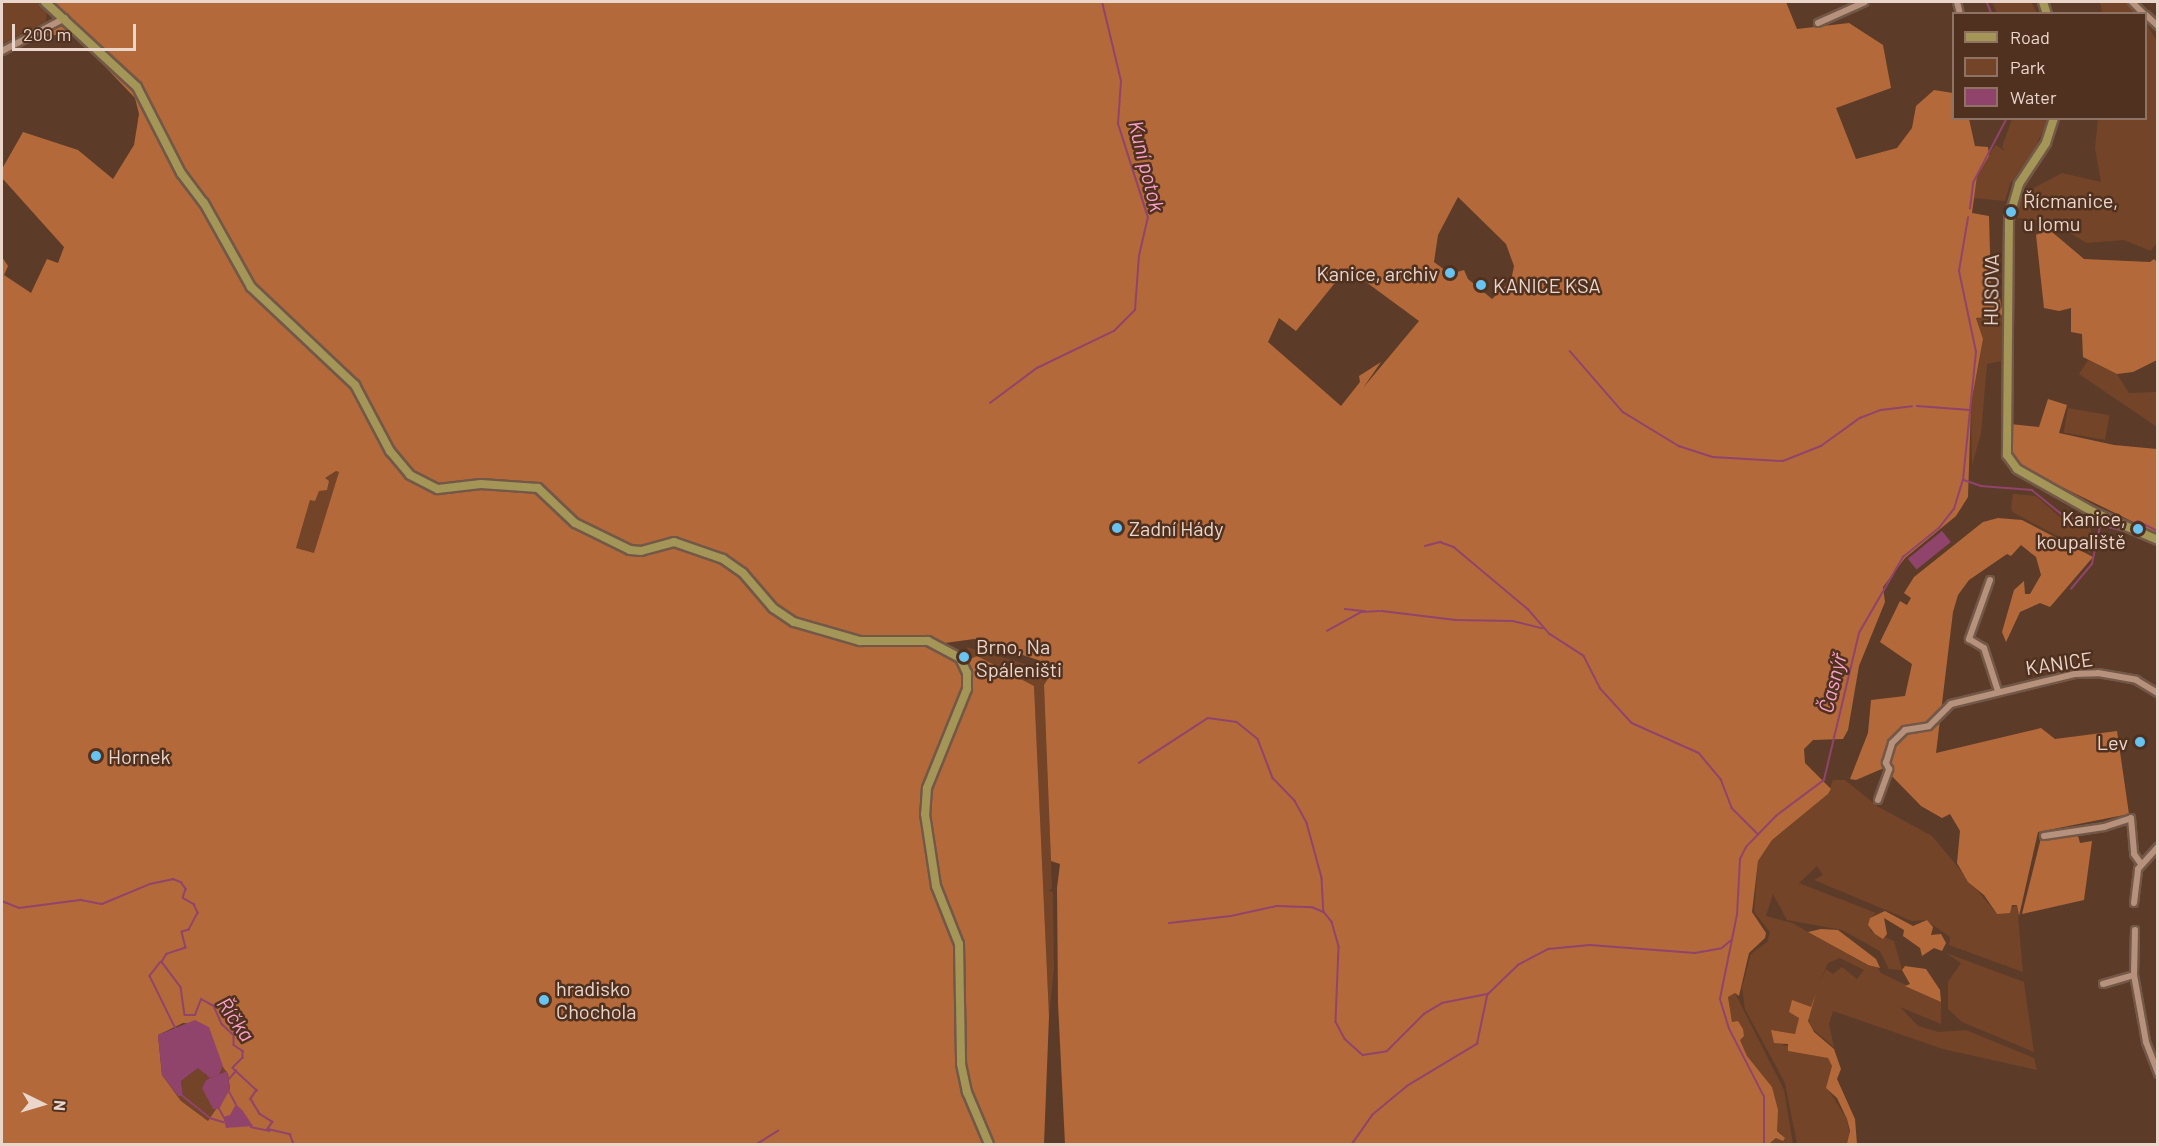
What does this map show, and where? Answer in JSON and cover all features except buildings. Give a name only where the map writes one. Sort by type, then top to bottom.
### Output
[{"type":"main road","points":[[45,2],[65,18],[136,87],[181,173],[204,203],[251,287],[355,385],[390,451],[410,475],[438,489],[482,484],[538,488],[574,523],[630,550],[674,542],[723,559],[749,579],[773,608],[800,625],[860,641],[928,641],[960,658],[967,673],[967,689],[927,788],[925,814],[936,886],[958,944],[961,1064],[967,1092],[989,1144]]},
{"type":"main road","name":"HUSOVA","points":[[2053,120],[2046,144],[2019,184],[2009,218],[2005,448],[2017,469],[2093,512],[2157,540]]},
{"type":"street","points":[[1818,23],[1865,2]]},
{"type":"street","points":[[2,51],[65,18]]},
{"type":"street","points":[[1990,580],[1969,639],[1984,648],[1998,691]]},
{"type":"street","name":"KANICE","points":[[1878,800],[1889,769],[1887,752],[1905,730],[1929,726],[1951,704],[2075,674],[2098,673],[2136,680],[2157,693]]},
{"type":"street","points":[[2044,836],[2104,827],[2131,818],[2134,854],[2140,864]]},
{"type":"street","points":[[2134,903],[2140,864],[2157,847]]},
{"type":"street","points":[[2135,930],[2134,975],[2146,1042],[2157,1074]]},
{"type":"street","points":[[2103,984],[2134,975]]},
{"type":"green space","points":[[2,2],[37,2],[47,11],[46,21],[2,44]]},
{"type":"green space","points":[[1992,2],[2031,2],[2036,12],[1997,12]]},
{"type":"green space","points":[[2100,2],[2129,2],[2134,12],[2102,12]]},
{"type":"green space","points":[[2147,24],[2158,44],[2158,241],[2151,251],[2124,240],[2087,243],[2053,223],[2013,217],[2019,196],[2062,173],[2101,182],[2095,148],[2098,120],[2147,120]]},
{"type":"green space","points":[[2012,120],[2048,120],[2035,148],[2010,184],[2005,201],[1972,198],[1977,176],[1992,150],[1996,145],[2005,151],[2002,147]]},
{"type":"green space","points":[[2003,315],[2001,361],[1987,364],[1981,434],[1972,465],[1971,404],[1983,340],[1976,317]]},
{"type":"green space","points":[[2088,360],[2117,374],[2129,393],[2157,392],[2157,427],[2079,374]]},
{"type":"green space","points":[[2068,408],[2109,415],[2105,440],[2064,433]]},
{"type":"green space","points":[[336,471],[339,472],[314,554],[296,548],[310,500],[322,488],[325,478]]},
{"type":"green space","points":[[2013,494],[2036,496],[2061,518],[2077,520],[2090,528],[2094,538],[2090,553],[2014,513],[2011,509]]},
{"type":"green space","points":[[967,647],[1053,672],[1044,686],[1052,888],[1049,891],[1053,892],[1054,969],[1049,1016],[1034,686],[977,656],[968,660]]},
{"type":"green space","points":[[1833,780],[1845,780],[1877,806],[1932,836],[1997,914],[2017,905],[2023,972],[1949,945],[1950,937],[1926,920],[1912,921],[1814,880],[1823,875],[1817,866],[1799,883],[1876,913],[1870,918],[1871,931],[1894,941],[1902,970],[1889,969],[1880,951],[1842,930],[1787,920],[1773,894],[1766,916],[1792,923],[1867,965],[1876,965],[1881,973],[1941,1002],[1941,1024],[1900,1007],[1918,1026],[1938,1032],[1966,1030],[2034,1058],[2037,1070],[1943,1049],[1833,1011],[1829,1024],[1834,1047],[1811,1028],[1808,1018],[1811,1007],[1799,1018],[1795,1035],[1782,1045],[1790,1046],[1788,1051],[1828,1058],[1832,1066],[1827,1088],[1847,1119],[1850,1139],[1847,1144],[1797,1144],[1785,1083],[1745,1009],[1742,987],[1751,954],[1767,942],[1770,932],[1754,912],[1758,861],[1772,840],[1828,794]],"holes":[[[1840,958],[1864,970],[1857,979],[1842,967],[1833,974],[1826,969],[1819,983],[1828,963]]]},
{"type":"green space","points":[[1946,953],[2024,982],[2034,1052],[1962,1022],[1948,1009],[1948,982],[1961,963]]},
{"type":"green space","points":[[1735,993],[1784,1090],[1793,1144],[1769,1144],[1782,1134],[1777,1131],[1772,1087],[1747,1056],[1732,1022],[1728,997]]},
{"type":"green space","points":[[223,1066],[227,1071],[206,1080],[202,1087],[219,1109],[208,1121],[181,1101],[178,1096],[183,1096],[181,1081],[200,1067],[206,1076],[221,1073]]},
{"type":"shaded area","points":[[51,2],[1786,2],[1797,29],[1849,23],[1883,45],[1891,88],[1836,108],[1856,159],[1897,148],[1912,128],[1916,106],[1934,90],[1952,93],[1952,120],[1969,120],[1975,146],[1988,147],[1989,156],[1977,176],[1972,213],[1989,216],[1991,288],[2000,299],[2003,315],[1976,318],[1983,339],[1971,404],[1968,497],[1956,516],[1905,558],[1883,587],[1885,602],[1859,666],[1848,730],[1843,739],[1813,740],[1804,749],[1805,763],[1831,789],[1828,794],[1772,840],[1758,861],[1752,912],[1766,933],[1765,938],[1749,953],[1739,996],[1735,993],[1728,997],[1732,1022],[1738,1021],[1743,1029],[1744,1036],[1740,1040],[1747,1056],[1772,1087],[1778,1110],[1777,1131],[1785,1138],[1783,1141],[1776,1138],[1769,1144],[1065,1144],[1058,1003],[1057,888],[1060,864],[1051,861],[1044,685],[1056,666],[974,639],[945,643],[921,637],[860,638],[795,620],[765,596],[745,571],[695,543],[674,539],[630,547],[588,527],[569,515],[547,491],[531,483],[439,486],[418,477],[403,466],[392,450],[357,383],[253,285],[207,201],[184,171],[139,85]],"holes":[[[1458,197],[1506,244],[1514,266],[1511,281],[1492,299],[1468,279],[1464,270],[1450,274],[1434,262],[1438,235]],[[1347,268],[1419,321],[1363,388],[1381,362],[1359,376],[1360,382],[1341,406],[1268,342],[1279,318],[1296,331]]]},
{"type":"shaded area","points":[[67,25],[134,89],[249,289],[352,387],[387,453],[408,477],[438,492],[481,487],[536,491],[573,526],[629,553],[674,545],[721,562],[747,581],[771,610],[792,625],[859,644],[927,644],[951,653],[962,666],[965,681],[961,698],[924,787],[922,814],[955,945],[958,1064],[986,1144],[2,1144],[2,257],[8,266],[4,275],[31,293],[47,259],[58,263],[64,247],[2,178],[2,169],[23,132],[78,150],[113,179],[134,145],[139,114],[135,98],[72,32],[44,37],[49,30]],"holes":[[[336,471],[339,472],[314,553],[296,548],[310,500],[315,501],[319,491],[327,490],[329,481],[325,478]],[[183,1023],[193,1024],[228,1074],[230,1089],[208,1121],[181,1101],[162,1075],[158,1035]]]},
{"type":"shaded area","points":[[2045,230],[2052,232],[2084,259],[2150,262],[2154,259],[2157,262],[2157,360],[2133,372],[2117,374],[2083,357],[2082,334],[2071,332],[2071,308],[2059,311],[2044,308],[2036,235]]},
{"type":"shaded area","points":[[2048,399],[2067,405],[2059,433],[2114,445],[2157,449],[2156,533],[2023,468],[2012,457],[2010,424],[2039,427]]},
{"type":"shaded area","points":[[1998,518],[2022,520],[2093,557],[2050,607],[2040,603],[2020,612],[2006,642],[2002,632],[2014,590],[2024,581],[2025,594],[2030,594],[2041,575],[2036,557],[2021,545],[2011,556],[2007,554],[1969,580],[1958,595],[1953,612],[1936,753],[2041,728],[2055,739],[2117,731],[2129,814],[2038,832],[2019,916],[2017,905],[2012,905],[2010,913],[1997,914],[1984,895],[1968,882],[1957,863],[1960,831],[1950,814],[1942,818],[1921,806],[1884,768],[1856,780],[1850,779],[1868,733],[1871,700],[1905,696],[1912,664],[1880,642],[1900,601],[1907,605],[1911,598],[1904,593],[1914,577],[1983,522]]},
{"type":"shaded area","points":[[977,656],[1034,686],[1049,1016],[1044,1144],[993,1144],[970,1091],[964,1064],[963,958],[939,885],[928,814],[930,788],[967,700],[971,681],[968,660]]},
{"type":"shaded area","points":[[2077,832],[2080,843],[2092,841],[2084,900],[2022,914],[2041,838]]},
{"type":"shaded area","points":[[1885,911],[1913,926],[1927,920],[1933,927],[1931,935],[1941,934],[1946,943],[1942,951],[1934,948],[1922,956],[1920,948],[1903,936],[1904,930],[1884,918],[1887,934],[1883,939],[1875,934],[1868,925],[1870,918]]},
{"type":"shaded area","points":[[1821,929],[1838,930],[1876,959],[1880,968],[1868,965],[1808,932]]},
{"type":"shaded area","points":[[1905,966],[1926,969],[1940,990],[1941,1002],[1905,986],[1910,984],[1902,970]]},
{"type":"shaded area","points":[[1816,993],[1808,1021],[1814,1032],[1834,1049],[1841,1069],[1837,1079],[1855,1119],[1857,1144],[1847,1144],[1850,1131],[1847,1119],[1837,1098],[1826,1088],[1832,1066],[1828,1058],[1788,1051],[1788,1044],[1774,1043],[1771,1030],[1795,1034],[1799,1018],[1789,1012],[1792,1000],[1811,1007]]},
{"type":"water","points":[[1942,531],[1951,542],[1917,570],[1908,559]]},
{"type":"water","points":[[195,1020],[209,1027],[223,1066],[219,1075],[210,1078],[198,1068],[181,1081],[183,1096],[178,1096],[162,1075],[158,1035]]},
{"type":"water","points":[[227,1071],[230,1089],[219,1109],[213,1109],[202,1088],[206,1080]]},
{"type":"water","points":[[236,1104],[253,1126],[226,1128],[223,1117],[230,1115]]},
{"type":"waterway","name":"Kuní potok","points":[[990,403],[1037,368],[1114,331],[1135,310],[1139,256],[1148,218],[1118,124],[1121,81],[1102,2]]},
{"type":"waterway","name":"Časnýř","points":[[1987,2],[1991,12]]},
{"type":"waterway","name":"Časnýř","points":[[1970,209],[1973,183],[2006,120]]},
{"type":"waterway","name":"Časnýř","points":[[1764,1144],[1764,1097],[1729,1029],[1720,999],[1737,915],[1740,859],[1746,847],[1776,816],[1824,780],[1859,633],[1903,557],[1939,528],[1954,509],[1963,480],[1976,352],[1959,271],[1968,218]]},
{"type":"waterway","points":[[1570,351],[1623,412],[1679,446],[1713,457],[1783,461],[1821,446],[1860,418],[1881,410],[1912,406]]},
{"type":"waterway","points":[[1917,406],[1970,410]]},
{"type":"waterway","points":[[1964,480],[1981,486],[2032,490],[2064,516],[2132,533]]},
{"type":"waterway","points":[[2132,525],[2138,521],[2158,531]]},
{"type":"waterway","points":[[2071,589],[2092,564],[2100,526]]},
{"type":"waterway","points":[[1425,546],[1440,542],[1454,547],[1528,609],[1550,634],[1584,656],[1600,688],[1632,723],[1699,753],[1721,779],[1732,808],[1758,834]]},
{"type":"waterway","points":[[1345,609],[1365,611]]},
{"type":"waterway","points":[[1327,631],[1361,612],[1382,611],[1455,620],[1513,621],[1542,628]]},
{"type":"waterway","points":[[1139,763],[1208,718],[1237,722],[1258,739],[1273,778],[1295,801],[1307,823],[1322,878],[1324,912],[1332,922],[1339,947],[1336,1022],[1345,1039],[1363,1055],[1387,1051],[1424,1014],[1442,1003],[1488,994],[1518,965],[1548,949],[1590,945],[1695,953],[1722,948],[1730,941]]},
{"type":"waterway","name":"Říčka","points":[[2,901],[19,908],[81,900],[102,904],[150,884],[173,879],[181,882],[186,889],[183,898],[194,904],[198,913],[189,930],[182,932],[186,948],[167,954],[162,962],[181,987],[185,1015],[195,1015],[201,999],[214,1006],[222,1024],[234,1035],[234,1045],[243,1051],[243,1058],[233,1068],[257,1090],[251,1099],[260,1114],[273,1122],[268,1129],[290,1134],[294,1144],[299,1144]]},
{"type":"waterway","points":[[1169,923],[1231,916],[1277,906],[1312,907],[1324,912]]},
{"type":"waterway","points":[[161,962],[150,976],[175,1027]]},
{"type":"waterway","points":[[1352,1144],[1372,1115],[1407,1086],[1477,1044],[1487,996]]},
{"type":"waterway","points":[[229,1079],[236,1071]]},
{"type":"waterway","points":[[228,1089],[236,1104]]},
{"type":"waterway","points":[[183,1096],[210,1118],[223,1122]]},
{"type":"waterway","points":[[219,1108],[224,1117]]},
{"type":"waterway","points":[[251,1127],[270,1131]]},
{"type":"waterway","points":[[757,1144],[778,1131]]},
{"type":"place","name":"Řícmanice, u lomu","points":[[2011,212]]},
{"type":"place","name":"Kanice, archiv","points":[[1450,273]]},
{"type":"place","name":"KANICE KSA","points":[[1481,285]]},
{"type":"place","name":"Zadní Hády","points":[[1117,528]]},
{"type":"place","name":"Kanice, koupaliště","points":[[2138,529]]},
{"type":"place","name":"Brno, Na Spáleništi","points":[[964,657]]},
{"type":"place","name":"Lev","points":[[2140,742]]},
{"type":"place","name":"Hornek","points":[[96,756]]},
{"type":"place","name":"hradisko Chochola","points":[[544,1000]]}]
